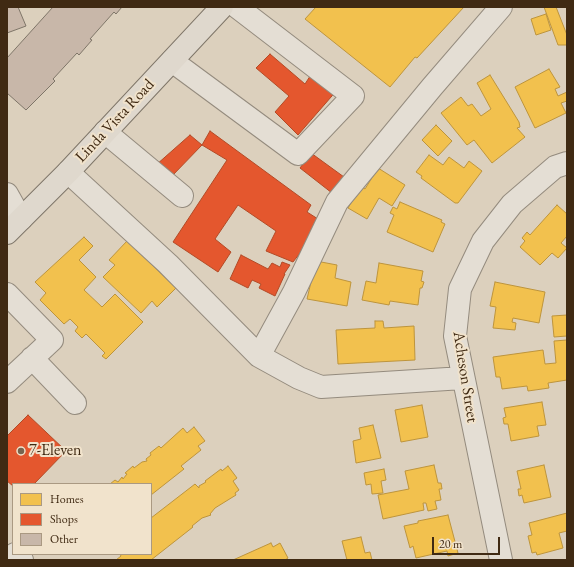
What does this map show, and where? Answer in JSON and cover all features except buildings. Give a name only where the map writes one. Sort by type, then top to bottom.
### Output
[{"type":"main road","name":"Linda Vista Road","points":[[14,226],[68,172],[222,7]]},
{"type":"street","points":[[172,61],[298,154],[353,96],[237,7]]},
{"type":"street","points":[[259,356],[294,292],[337,202],[432,87],[501,7]]},
{"type":"street","points":[[105,132],[182,196]]},
{"type":"street","name":"Acheson Street","points":[[502,560],[462,378],[455,336],[460,289],[480,248],[512,204],[555,167],[567,163]]},
{"type":"street","points":[[68,172],[168,264],[259,356],[299,378],[322,387],[462,378]]},
{"type":"street","points":[[7,194],[14,226]]},
{"type":"street","points":[[7,294],[52,340],[7,382]]},
{"type":"street","points":[[32,358],[75,403]]},
{"type":"place","name":"7-Eleven","points":[[21,451]]}]
